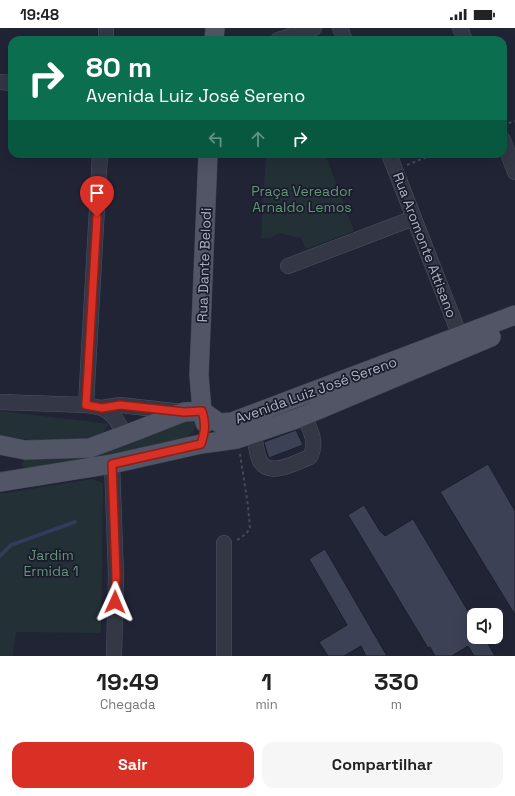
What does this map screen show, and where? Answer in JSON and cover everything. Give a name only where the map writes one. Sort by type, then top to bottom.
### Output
[{"type":"main road","name":"Rua Dante Belodi","points":[[201,444],[205,430],[204,419],[193,411],[199,375],[208,158]]},
{"type":"main road","name":"Avenida Luiz José Sereno","points":[[0,482],[112,464],[201,444],[245,436],[460,336],[515,315]]},
{"type":"main road","name":"Avenida Luiz José Sereno","points":[[193,411],[219,423],[297,412],[515,328]]},
{"type":"main road","points":[[0,446],[25,450],[90,448],[193,411]]},
{"type":"main road","points":[[22,478],[15,470],[14,460],[25,450]]},
{"type":"street","points":[[290,36],[314,28]]},
{"type":"street","points":[[507,151],[515,172]]},
{"type":"street","points":[[86,405],[100,158]]},
{"type":"street","name":"Rua Aromonte Attisano","points":[[391,158],[460,336]]},
{"type":"street","points":[[288,266],[414,218]]},
{"type":"street","points":[[0,402],[86,405],[102,408],[114,416],[125,435]]},
{"type":"street","points":[[102,408],[120,405],[193,411]]},
{"type":"street","points":[[245,436],[266,468],[276,470],[310,457],[314,449],[313,439],[297,412]]},
{"type":"street","points":[[112,464],[116,575],[114,656]]},
{"type":"street","points":[[224,543],[224,656]]},
{"type":"path","points":[[396,170],[424,158]]},
{"type":"path","points":[[224,543],[240,539],[250,528],[245,436]]},
{"type":"green space","name":"Praça Vereador Arnaldo Lemos","points":[[266,158],[327,158],[354,231],[306,249],[301,238],[279,233],[270,238],[261,238]]},
{"type":"green space","points":[[0,411],[109,424],[99,436],[92,439],[67,442],[22,439],[0,436]]},
{"type":"green space","points":[[182,417],[195,421],[194,430],[187,437],[99,457],[27,470],[22,466],[23,461],[29,458]]},
{"type":"green space","name":"Jardim Ermida 1","points":[[92,479],[103,483],[101,633],[16,632],[13,656],[0,656],[0,494]]},
{"type":"building","points":[[296,430],[303,445],[269,458],[264,442]]},
{"type":"building","points":[[488,464],[515,511],[515,615],[440,492]]},
{"type":"building","points":[[364,505],[380,531],[385,536],[413,519],[467,609],[467,644],[488,644],[495,656],[474,656],[468,646],[452,656],[435,656],[430,647],[428,648],[348,515]]},
{"type":"building","points":[[325,549],[387,656],[366,656],[361,646],[344,656],[328,656],[319,642],[347,625],[309,559]]},
{"type":"waterway","points":[[0,556],[11,545],[75,522]]},
{"type":"route","points":[[97,217],[86,405],[102,408],[120,405],[184,412],[202,411],[205,430],[201,444],[112,464],[116,575],[115,602]]}]
